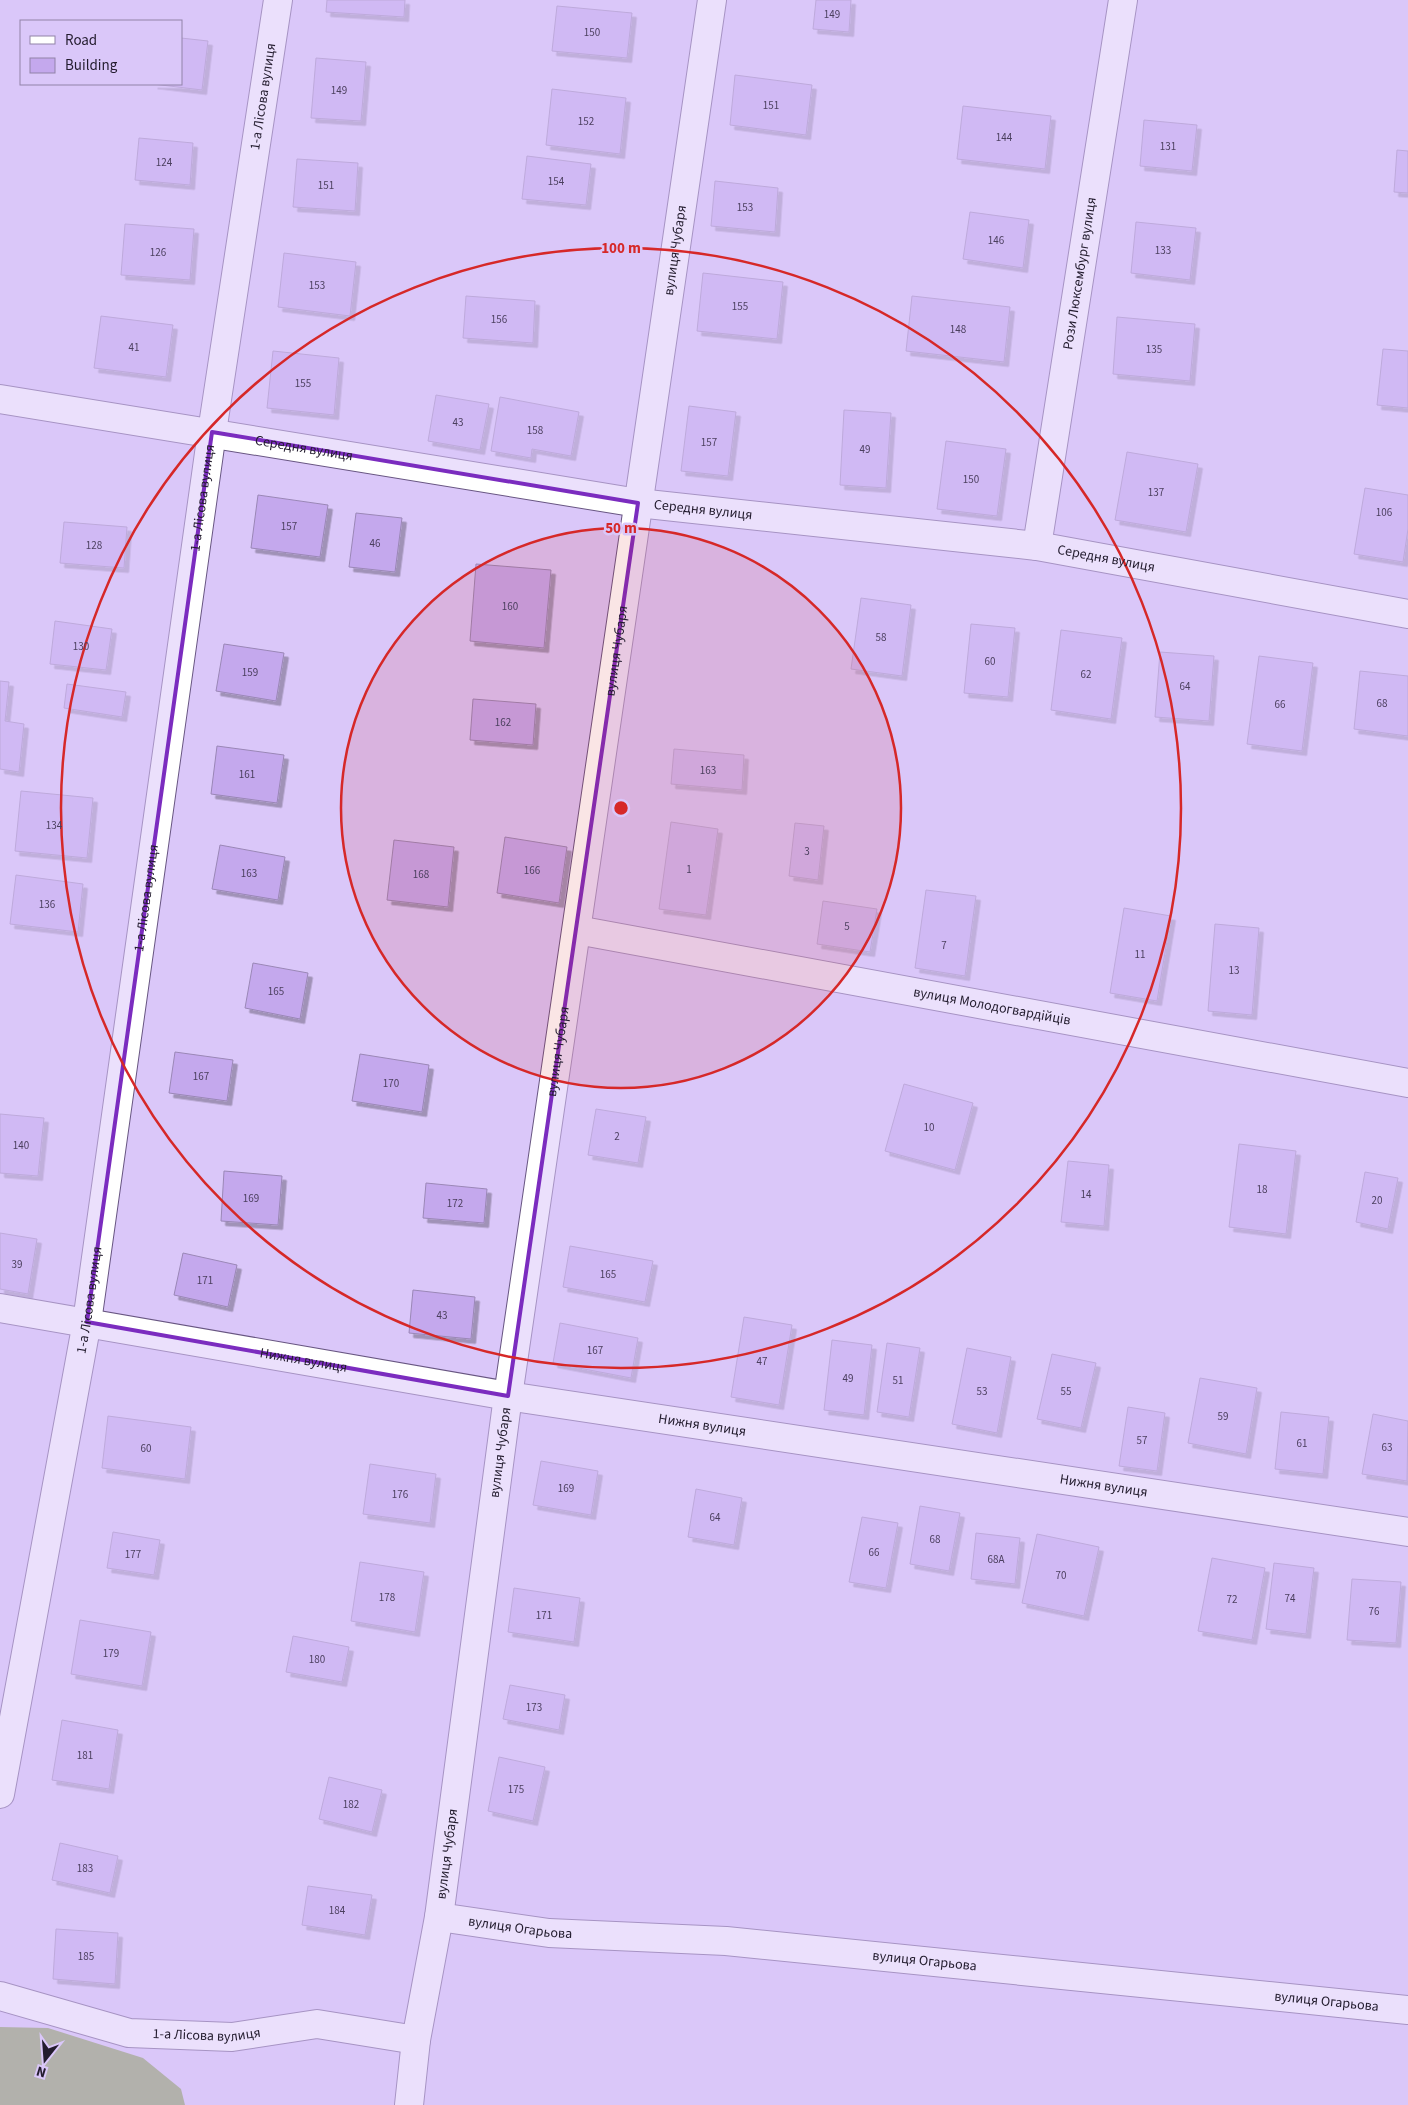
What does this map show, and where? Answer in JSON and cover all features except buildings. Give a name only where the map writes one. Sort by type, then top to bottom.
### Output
[{"type":"street","name":"1-а Лісова вулиця","points":[[0,1794],[87,1322],[212,432],[278,0]]},
{"type":"street","name":"вулиця Чубаря","points":[[409,2105],[416,2040],[439,1917],[508,1396],[712,0]]},
{"type":"street","name":"Рози Люксембург вулиця","points":[[1036,546],[1123,0]]},
{"type":"street","name":"Середня вулиця","points":[[0,399],[212,432],[638,504],[1036,546],[1408,614]]},
{"type":"street","name":"вулиця Молодогвардійців","points":[[576,930],[1408,1083]]},
{"type":"street","name":"Нижня вулиця","points":[[0,1308],[508,1396],[1408,1532]]},
{"type":"street","name":"вулиця Огарьова","points":[[439,1917],[549,1933],[726,1941],[1408,2010]]},
{"type":"street","name":"1-а Лісова вулиця","points":[[0,1996],[129,2033],[232,2037],[318,2024],[416,2040]]},
{"type":"highlighted area","points":[[212,432],[638,503],[508,1396],[87,1322]]},
{"type":"green space","points":[[0,2027],[48,2028],[143,2058],[181,2089],[185,2105],[0,2105]]}]
